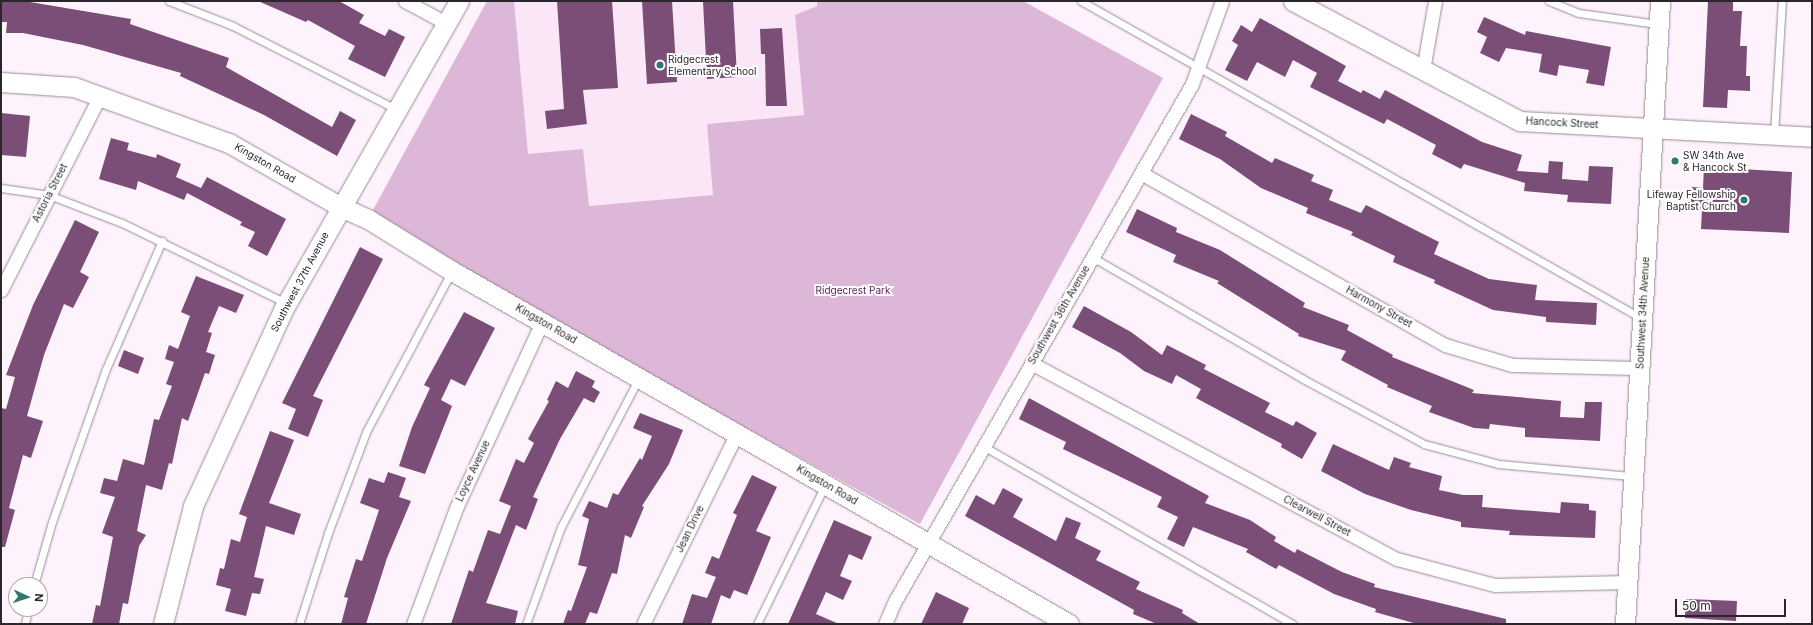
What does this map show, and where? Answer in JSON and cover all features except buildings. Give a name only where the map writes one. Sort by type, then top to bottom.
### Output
[{"type":"street","points":[[405,1],[446,23]]},
{"type":"street","name":"Southwest 37th Avenue","points":[[163,624],[193,506],[286,303],[459,1]]},
{"type":"street","name":"Southwest 36th Avenue","points":[[885,624],[928,543],[983,446],[1192,84],[1222,1]]},
{"type":"street","name":"Hancock Street","points":[[1294,1],[1520,120],[1812,137]]},
{"type":"street","points":[[1423,70],[1435,1]]},
{"type":"street","name":"Southwest 34th Avenue","points":[[1625,624],[1660,1]]},
{"type":"street","name":"Kingston Road","points":[[1,82],[74,87],[229,143],[341,207],[368,219],[452,271],[1069,624]]},
{"type":"street","name":"Astoria Street","points":[[1,290],[100,96]]},
{"type":"street","name":"Harmony Street","points":[[1141,173],[1445,345],[1512,365],[1639,368]]},
{"type":"street","name":"Loyce Avenue","points":[[413,624],[457,506],[542,322]]},
{"type":"street","name":"Clearwell Street","points":[[1031,363],[1397,558],[1495,585],[1627,582]]},
{"type":"street","name":"Jean Drive","points":[[643,624],[737,434]]},
{"type":"lane","points":[[169,1],[234,26],[397,110]]},
{"type":"lane","points":[[1081,1],[1642,318]]},
{"type":"lane","points":[[1548,1],[1579,13],[1659,24]]},
{"type":"lane","points":[[1774,134],[1782,1]]},
{"type":"lane","points":[[1,188],[49,196],[162,241],[286,303]]},
{"type":"lane","points":[[36,577],[52,522],[106,369],[162,241]]},
{"type":"lane","points":[[1092,257],[1303,379],[1424,444],[1499,464],[1633,477]]},
{"type":"lane","points":[[299,624],[328,533],[367,430],[452,271]]},
{"type":"lane","points":[[526,624],[561,527],[639,377]]},
{"type":"lane","points":[[983,446],[1292,624]]},
{"type":"lane","points":[[757,624],[826,484]]},
{"type":"shaded area","name":"Ridgecrest Elementary School","points":[[514,1],[817,1],[817,6],[795,15],[804,115],[707,124],[714,195],[589,206],[528,154]]},
{"type":"green space","name":"Ridgecrest Park","points":[[487,1],[514,1],[528,154],[583,149],[589,206],[713,195],[707,124],[804,115],[795,15],[817,6],[817,1],[1023,1],[1163,78],[920,524],[368,219]]},
{"type":"place","name":"Ridgecrest Elementary School","points":[[660,65]]},
{"type":"place","name":"SW 34th Ave & Hancock St","points":[[1675,161]]},
{"type":"place","name":"Lifeway Fellowship Baptist Church","points":[[1744,200]]}]
